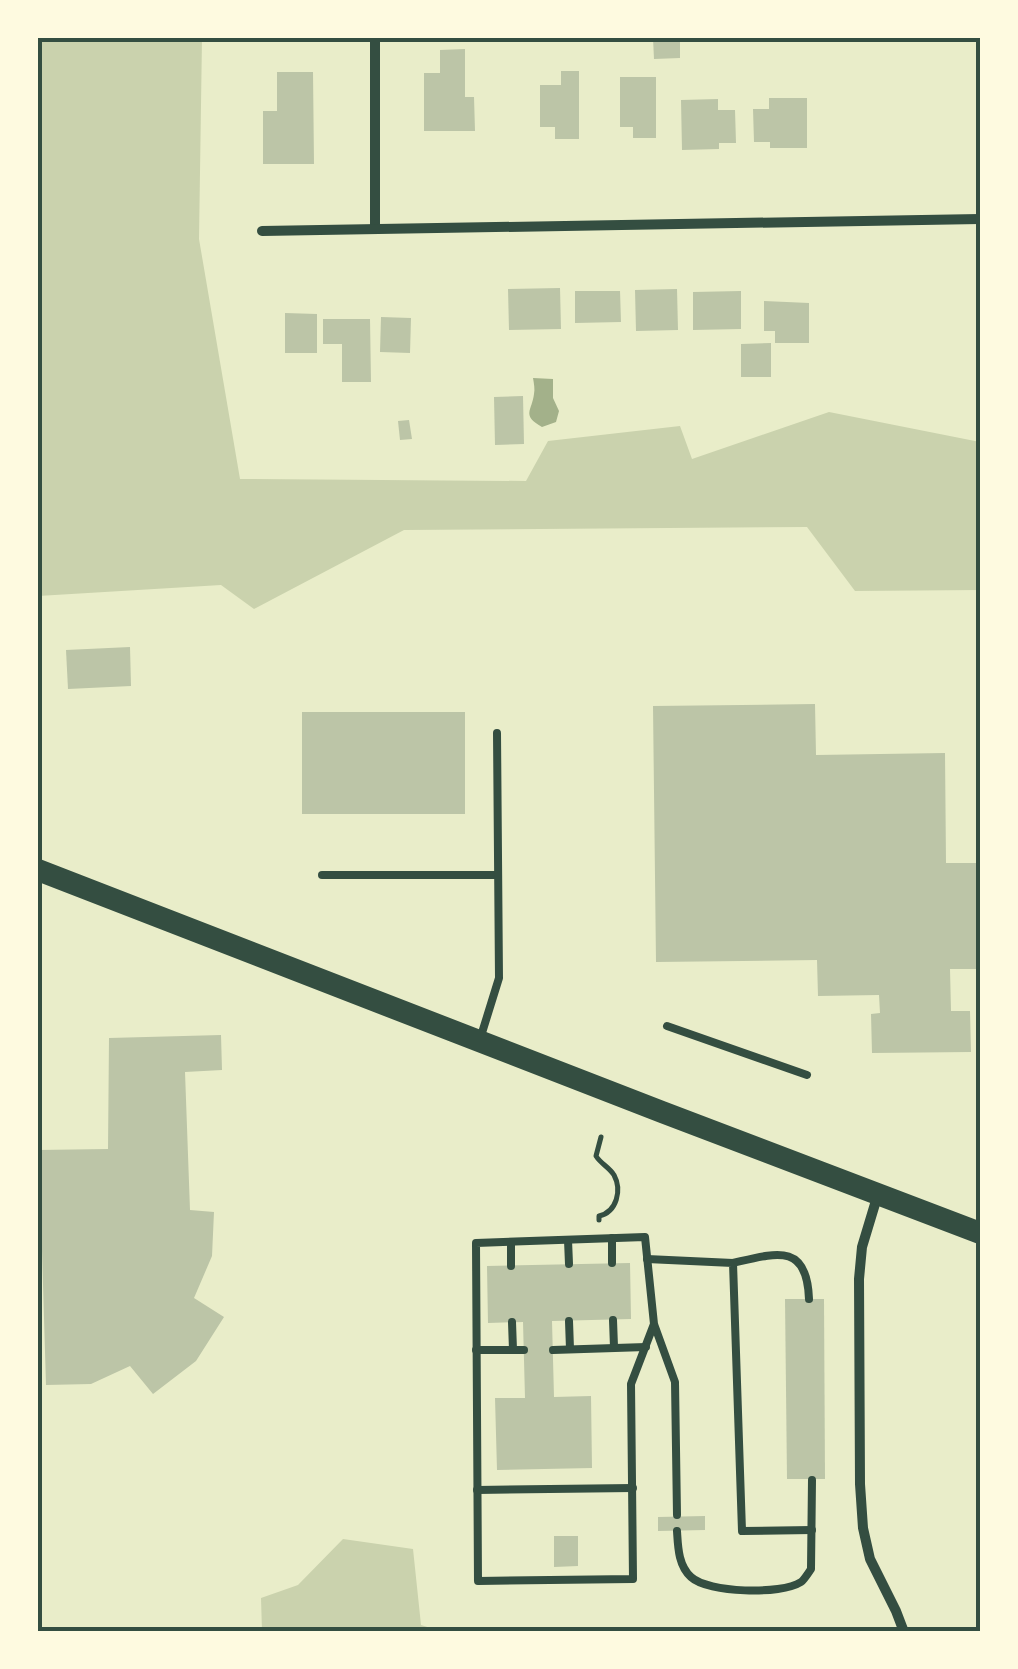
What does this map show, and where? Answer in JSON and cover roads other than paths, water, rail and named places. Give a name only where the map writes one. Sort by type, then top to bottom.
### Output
[{"type":"main road","points":[[38,870],[980,1233]]},
{"type":"street","points":[[374,229],[375,38]]},
{"type":"street","points":[[262,231],[980,220]]},
{"type":"street","points":[[878,1193],[862,1246],[859,1278],[860,1484],[870,1559],[904,1632]]},
{"type":"lane","points":[[480,1040],[499,978],[497,734]]},
{"type":"lane","points":[[322,876],[498,875]]},
{"type":"lane","points":[[667,1026],[806,1075]]},
{"type":"lane","points":[[654,1324],[631,1384],[633,1579],[478,1581],[476,1244],[645,1237],[654,1324],[675,1382],[677,1515]]},
{"type":"lane","points":[[612,1238],[612,1263]]},
{"type":"lane","points":[[568,1240],[568,1264]]},
{"type":"lane","points":[[511,1242],[512,1266]]},
{"type":"lane","points":[[647,1260],[733,1263],[772,1254],[789,1257],[802,1264],[809,1299]]},
{"type":"lane","points":[[733,1263],[742,1531],[812,1530]]},
{"type":"lane","points":[[569,1320],[570,1349]]},
{"type":"lane","points":[[613,1320],[614,1347]]},
{"type":"lane","points":[[512,1322],[513,1350]]},
{"type":"lane","points":[[553,1350],[646,1346]]},
{"type":"lane","points":[[476,1350],[524,1350]]},
{"type":"lane","points":[[980,1423],[980,1438]]},
{"type":"lane","points":[[677,1531],[680,1558],[690,1576],[715,1589],[785,1588],[802,1581],[810,1569],[812,1480]]},
{"type":"lane","points":[[477,1490],[633,1488]]}]
